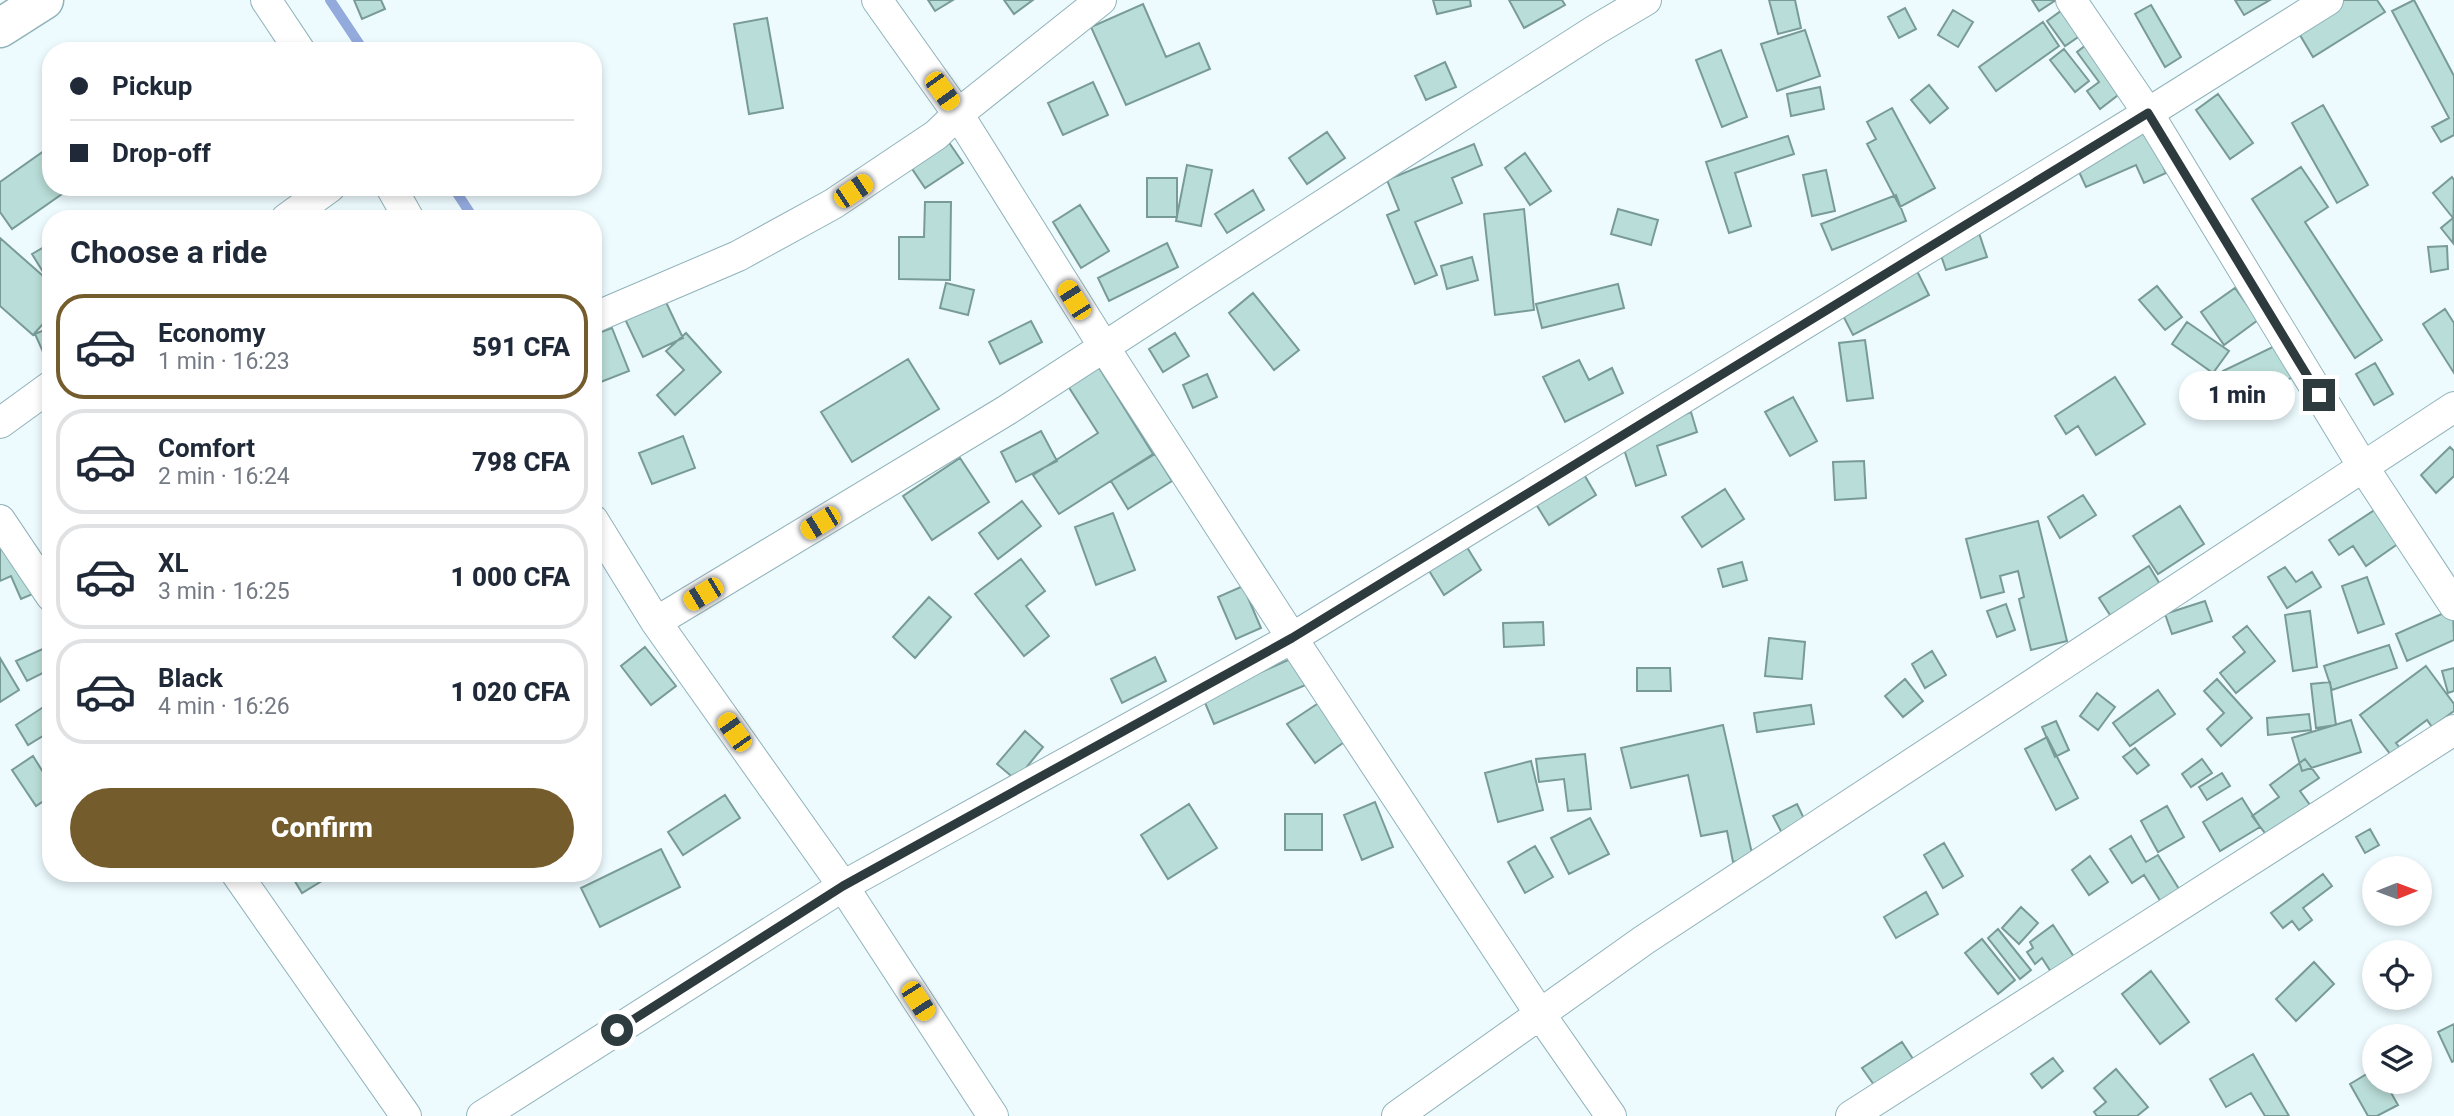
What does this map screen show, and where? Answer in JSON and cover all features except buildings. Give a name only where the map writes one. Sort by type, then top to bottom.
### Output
[{"type":"street","points":[[0,28],[44,0]]},
{"type":"street","points":[[265,0],[294,42]]},
{"type":"street","points":[[877,0],[958,114],[1104,347],[1292,638],[1540,1014],[1611,1116]]},
{"type":"street","points":[[602,314],[738,256],[832,204],[936,135],[958,114],[1101,0]]},
{"type":"street","points":[[656,622],[1007,410],[1540,65],[1646,0]]},
{"type":"street","points":[[2071,0],[2148,113],[2362,465],[2454,606]]},
{"type":"street","points":[[482,1116],[843,886],[1292,638],[2328,0]]},
{"type":"street","points":[[298,210],[318,196]]},
{"type":"street","points":[[0,423],[42,393]]},
{"type":"street","points":[[1397,1116],[1644,940],[2000,708],[2362,465],[2454,407]]},
{"type":"street","points":[[0,520],[42,583]]},
{"type":"street","points":[[602,535],[656,622],[843,886],[993,1116]]},
{"type":"street","points":[[1852,1116],[2454,730]]},
{"type":"street","points":[[242,882],[406,1116]]},
{"type":"waterway","points":[[330,0],[358,42]]},
{"type":"waterway","points":[[459,196],[468,210]]},
{"type":"route","points":[[617,1030],[843,886],[1292,638],[2148,113],[2319,395]]}]
